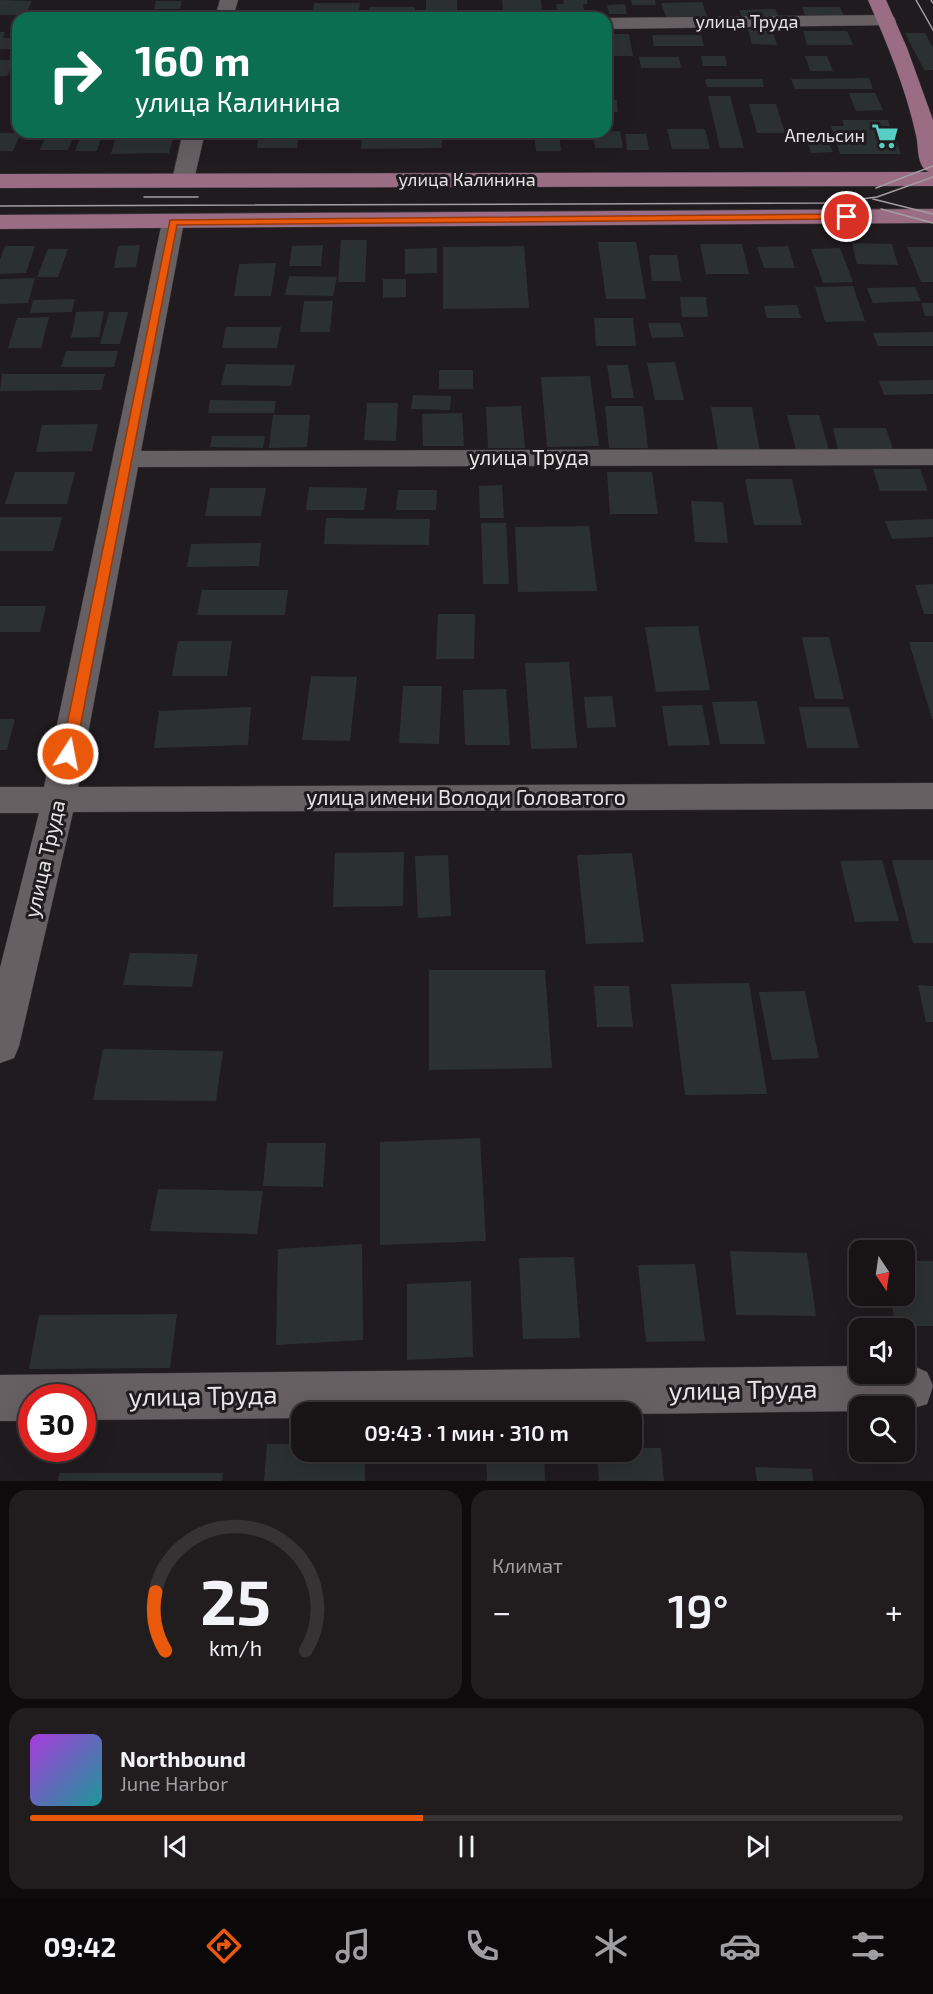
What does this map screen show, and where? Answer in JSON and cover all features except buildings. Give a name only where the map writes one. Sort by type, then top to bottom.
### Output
[{"type":"main road","points":[[878,0],[888,21],[930,137],[933,167]]},
{"type":"main road","name":"улица Калинина","points":[[0,181],[933,178]]},
{"type":"main road","name":"улица Калинина","points":[[0,222],[933,216]]},
{"type":"street","name":"улица Труда","points":[[612,23],[888,21]]},
{"type":"street","points":[[183,180],[193,138]]},
{"type":"street","name":"улица Труда","points":[[0,1046],[59,799],[173,222]]},
{"type":"street","name":"улица Труда","points":[[126,459],[933,457]]},
{"type":"street","name":"улица имени Володи Головатого","points":[[0,800],[933,796]]},
{"type":"street","name":"улица Труда","points":[[0,1398],[911,1388]]},
{"type":"tram line","points":[[916,0],[933,30]]},
{"type":"tram line","points":[[876,188],[933,166]]},
{"type":"tram line","points":[[0,206],[830,203],[877,197],[933,177]]},
{"type":"tram line","points":[[144,197],[198,197]]},
{"type":"tram line","points":[[873,199],[933,214]]},
{"type":"tram line","points":[[881,209],[933,223]]},
{"type":"place","name":"Апельсин","points":[[885,136]]},
{"type":"route","points":[[68,754],[173,222],[847,217]]}]
